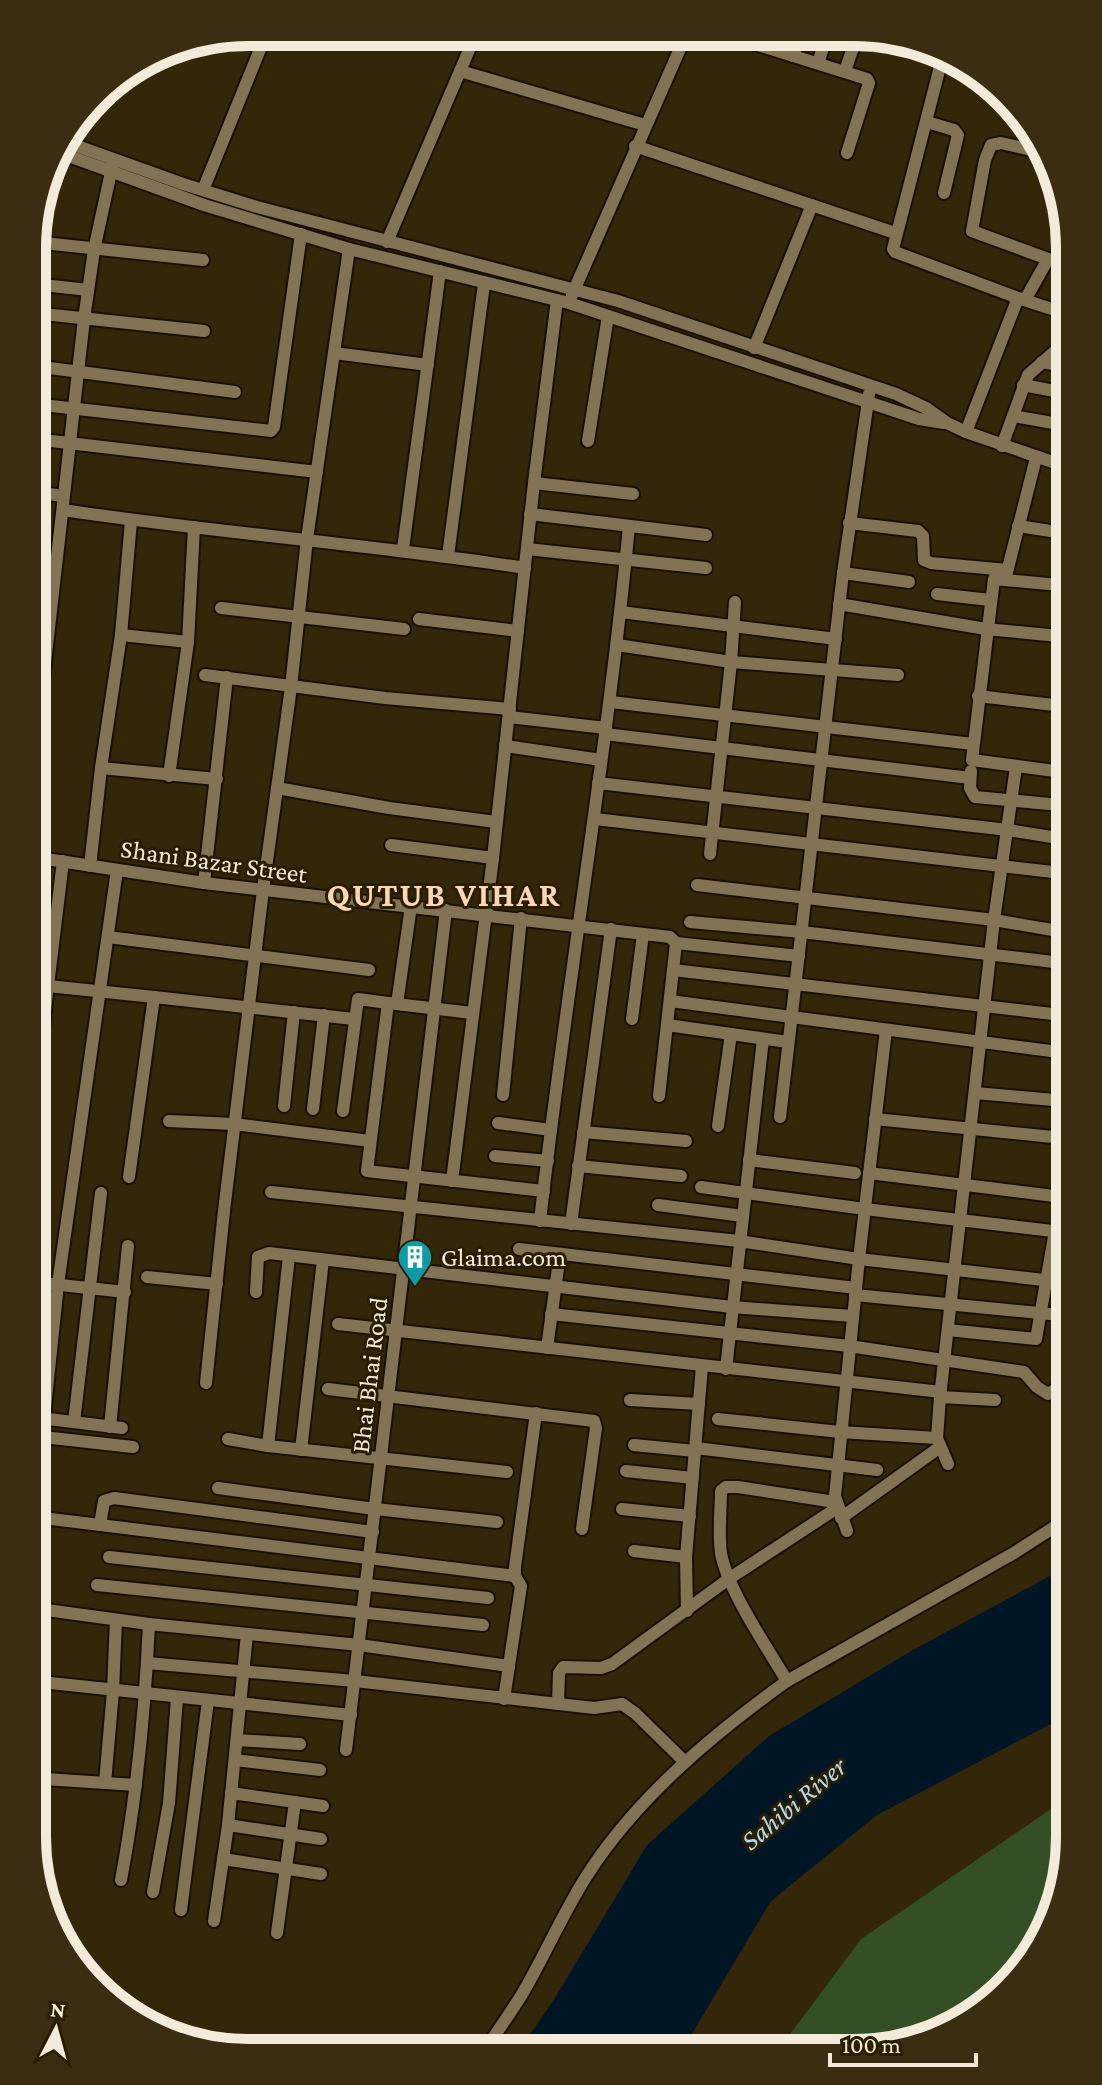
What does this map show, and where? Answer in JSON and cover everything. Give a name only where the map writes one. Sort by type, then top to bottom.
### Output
[{"type":"street","points":[[203,190],[261,46]]},
{"type":"street","points":[[387,242],[471,46]]},
{"type":"street","points":[[452,1181],[493,858],[530,514],[563,301],[573,289],[681,46]]},
{"type":"street","points":[[776,46],[793,56],[845,71],[869,82],[847,153]]},
{"type":"street","points":[[793,56],[796,46]]},
{"type":"street","points":[[818,63],[824,46]]},
{"type":"street","points":[[845,71],[854,46]]},
{"type":"street","points":[[940,66],[895,233],[895,252],[1056,310]]},
{"type":"street","points":[[460,71],[645,125]]},
{"type":"street","points":[[927,122],[954,130],[958,135],[944,193]]},
{"type":"street","points":[[966,432],[1021,299],[1048,259],[972,231],[985,160],[991,145],[1001,143],[1030,150]]},
{"type":"street","points":[[74,146],[204,205],[349,249],[563,301],[919,419],[947,423]]},
{"type":"street","points":[[635,146],[895,233]]},
{"type":"street","points":[[69,154],[387,242],[618,301],[872,387],[926,408],[966,432],[1056,464]]},
{"type":"street","points":[[46,657],[72,408],[94,250],[112,165]]},
{"type":"street","points":[[754,348],[812,205]]},
{"type":"street","points":[[46,405],[271,431],[301,234]]},
{"type":"street","points":[[46,244],[203,260]]},
{"type":"street","points":[[206,1383],[234,1124],[291,687],[307,539],[349,249]]},
{"type":"street","points":[[403,549],[440,271]]},
{"type":"street","points":[[448,556],[484,284]]},
{"type":"street","points":[[46,285],[88,290]]},
{"type":"street","points":[[46,314],[204,331]]},
{"type":"street","points":[[588,441],[608,316]]},
{"type":"street","points":[[1002,446],[1028,375],[1056,350]]},
{"type":"street","points":[[334,353],[428,365]]},
{"type":"street","points":[[1042,362],[1056,364]]},
{"type":"street","points":[[46,367],[235,392]]},
{"type":"street","points":[[1023,385],[1056,391]]},
{"type":"street","points":[[780,1117],[849,523],[867,401],[872,387]]},
{"type":"street","points":[[1013,416],[1056,424]]},
{"type":"street","points":[[46,440],[317,472]]},
{"type":"street","points":[[1006,574],[1036,458]]},
{"type":"street","points":[[534,483],[633,494]]},
{"type":"street","points":[[46,494],[64,496]]},
{"type":"street","points":[[63,510],[131,521],[403,549],[525,568]]},
{"type":"street","points":[[530,514],[706,535]]},
{"type":"street","points":[[90,866],[121,635],[131,521]]},
{"type":"street","points":[[849,523],[918,531],[923,536],[924,560],[931,563],[1056,583]]},
{"type":"street","points":[[540,1221],[577,924],[611,702],[629,526]]},
{"type":"street","points":[[1018,526],[1056,532]]},
{"type":"street","points":[[169,776],[188,642],[194,527]]},
{"type":"street","points":[[527,549],[706,568]]},
{"type":"street","points":[[843,573],[909,582]]},
{"type":"street","points":[[1006,574],[994,579],[990,600],[973,744],[972,794],[975,797],[1056,805]]},
{"type":"street","points":[[937,594],[990,600]]},
{"type":"street","points":[[710,854],[735,602]]},
{"type":"street","points":[[839,604],[986,629],[1056,636]]},
{"type":"street","points":[[221,608],[404,629]]},
{"type":"street","points":[[621,612],[836,639]]},
{"type":"street","points":[[419,619],[518,631]]},
{"type":"street","points":[[121,635],[188,642]]},
{"type":"street","points":[[617,645],[731,662],[898,675]]},
{"type":"street","points":[[205,675],[509,713],[720,749],[970,778]]},
{"type":"street","points":[[204,883],[227,677]]},
{"type":"street","points":[[978,696],[1056,705]]},
{"type":"street","points":[[611,702],[973,744]]},
{"type":"street","points":[[505,746],[601,760]]},
{"type":"street","points":[[972,760],[1056,771]]},
{"type":"street","points":[[948,1464],[939,1442],[940,1394],[994,920],[1016,767]]},
{"type":"street","points":[[101,768],[217,779]]},
{"type":"street","points":[[598,783],[1056,838]]},
{"type":"street","points":[[277,788],[389,808],[496,822]]},
{"type":"street","points":[[595,819],[1056,872]]},
{"type":"street","points":[[391,845],[493,858]]},
{"type":"street","name":"Shani Bazar Street","points":[[46,859],[204,883],[577,924],[668,936],[676,943],[799,956]]},
{"type":"street","points":[[46,1003],[63,861]]},
{"type":"street","points":[[46,1369],[117,870]]},
{"type":"street","points":[[697,885],[806,896],[1056,931]]},
{"type":"street","points":[[411,906],[392,1003],[367,1171],[544,1191]]},
{"type":"street","name":"Bhai Bhai Road","points":[[346,1750],[446,910]]},
{"type":"street","points":[[503,1095],[521,918]]},
{"type":"street","points":[[690,922],[1056,962]]},
{"type":"street","points":[[571,1224],[611,929]]},
{"type":"street","points":[[632,1019],[643,934]]},
{"type":"street","points":[[108,937],[369,970]]},
{"type":"street","points":[[659,1096],[676,943]]},
{"type":"street","points":[[673,970],[1056,1015]]},
{"type":"street","points":[[48,986],[354,1019]]},
{"type":"street","points":[[129,1177],[154,997]]},
{"type":"street","points":[[343,1111],[354,1019],[360,998],[472,1013]]},
{"type":"street","points":[[670,1001],[1056,1052]]},
{"type":"street","points":[[284,1106],[294,1012]]},
{"type":"street","points":[[313,1109],[324,1015]]},
{"type":"street","points":[[667,1025],[788,1042]]},
{"type":"street","points":[[847,1531],[838,1509],[837,1465],[865,1209],[862,1173],[875,1119],[886,1030]]},
{"type":"street","points":[[718,1126],[731,1034]]},
{"type":"street","points":[[726,1369],[763,1039]]},
{"type":"street","points":[[975,1093],[1056,1100]]},
{"type":"street","points":[[875,1119],[1053,1137]]},
{"type":"street","points":[[169,1121],[234,1124],[370,1141]]},
{"type":"street","points":[[498,1123],[551,1130]]},
{"type":"street","points":[[583,1132],[686,1141]]},
{"type":"street","points":[[495,1156],[548,1161]]},
{"type":"street","points":[[749,1160],[1056,1196]]},
{"type":"street","points":[[578,1166],[681,1176]]},
{"type":"street","points":[[701,1187],[1055,1231],[1042,1315],[1037,1336],[1033,1340],[948,1330]]},
{"type":"street","points":[[271,1192],[739,1241],[859,1259],[1056,1281]]},
{"type":"street","points":[[74,1422],[101,1193]]},
{"type":"street","points":[[658,1205],[743,1216]]},
{"type":"street","points":[[46,1419],[116,1427],[128,1246]]},
{"type":"street","points":[[519,1249],[951,1305],[1056,1316]]},
{"type":"street","points":[[256,1292],[258,1257],[269,1253],[732,1307],[852,1316]]},
{"type":"street","points":[[547,1348],[560,1254]]},
{"type":"street","points":[[268,1446],[289,1256]]},
{"type":"street","points":[[301,1450],[323,1260]]},
{"type":"street","points":[[147,1277],[217,1284]]},
{"type":"street","points":[[46,1283],[125,1292]]},
{"type":"street","points":[[551,1314],[849,1346],[1024,1372],[1048,1394],[1056,1389]]},
{"type":"street","points":[[338,1324],[995,1400]]},
{"type":"street","points":[[687,1611],[686,1557],[702,1366]]},
{"type":"street","points":[[328,1389],[589,1420],[595,1425],[582,1529]]},
{"type":"street","points":[[630,1400],[699,1404]]},
{"type":"street","points":[[504,1699],[521,1586],[515,1576],[536,1413]]},
{"type":"street","points":[[718,1419],[939,1442]]},
{"type":"street","points":[[46,1437],[133,1447]]},
{"type":"street","points":[[228,1439],[507,1472]]},
{"type":"street","points":[[558,1704],[561,1669],[565,1666],[601,1668],[612,1664],[730,1578],[939,1442]]},
{"type":"street","points":[[634,1445],[877,1470]]},
{"type":"street","points":[[626,1471],[693,1478]]},
{"type":"street","points":[[787,1681],[730,1578],[720,1547],[722,1488],[738,1487],[838,1509]]},
{"type":"street","points":[[218,1488],[497,1522]]},
{"type":"street","points":[[100,1525],[104,1501],[114,1498],[373,1532]]},
{"type":"street","points":[[622,1509],[690,1516]]},
{"type":"street","points":[[46,1518],[515,1576]]},
{"type":"street","points":[[492,2039],[521,1995],[585,1878],[630,1820],[685,1762],[787,1681],[1014,1553],[1056,1526]]},
{"type":"street","points":[[634,1551],[686,1557]]},
{"type":"street","points":[[109,1557],[488,1598]]},
{"type":"street","points":[[97,1585],[483,1625]]},
{"type":"street","points":[[46,1610],[149,1624],[359,1645],[509,1666]]},
{"type":"street","points":[[105,1783],[116,1620]]},
{"type":"street","points":[[121,1880],[136,1785],[149,1624]]},
{"type":"street","points":[[214,1921],[228,1825],[247,1634]]},
{"type":"street","points":[[147,1663],[355,1681],[594,1708],[618,1704],[627,1706],[685,1762]]},
{"type":"street","points":[[46,1683],[351,1715]]},
{"type":"street","points":[[153,1892],[169,1803],[177,1698]]},
{"type":"street","points":[[181,1910],[208,1701]]},
{"type":"street","points":[[237,1740],[300,1744]]},
{"type":"street","points":[[235,1760],[320,1770]]},
{"type":"street","points":[[46,1779],[136,1785]]},
{"type":"street","points":[[231,1793],[323,1806]]},
{"type":"street","points":[[277,1933],[295,1802]]},
{"type":"street","points":[[228,1825],[321,1839]]},
{"type":"street","points":[[223,1859],[321,1874]]},
{"type":"green space","points":[[1056,1806],[1056,1850],[1045,1902],[1029,1938],[1014,1960],[987,1989],[943,2018],[906,2032],[854,2039],[786,2039],[861,1939]]},
{"type":"water","name":"Sahibi River","points":[[1056,1573],[1056,1721],[877,1815],[771,1901],[689,2039],[527,2039],[647,1845],[769,1736],[913,1650]]},
{"type":"place","name":"Glaima.com","points":[[415,1288]]},
{"type":"district","name":"QUTUB VIHAR","points":[[444,894]]}]
